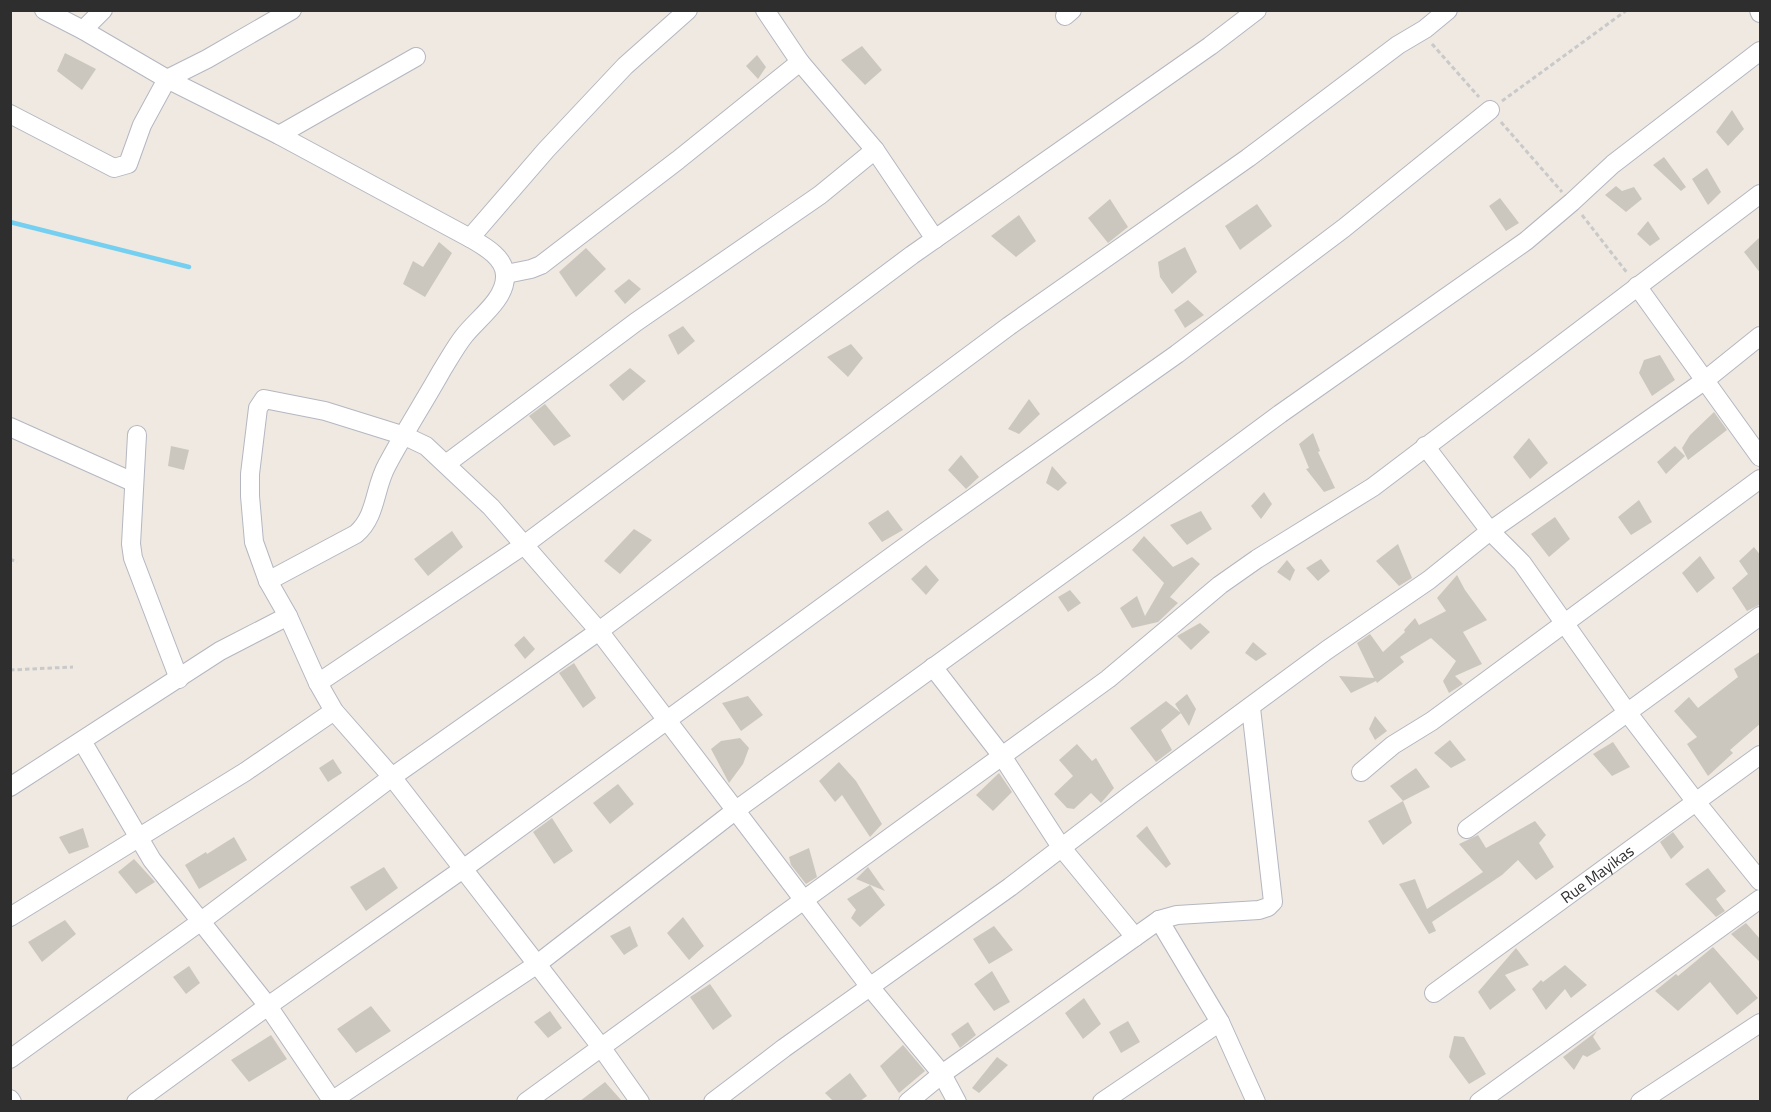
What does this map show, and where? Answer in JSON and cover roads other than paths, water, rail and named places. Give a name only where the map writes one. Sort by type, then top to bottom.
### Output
[{"type":"street","points":[[44,10],[167,79],[279,135],[471,238],[493,253],[502,264],[506,274],[499,294],[464,337],[385,467],[369,519],[364,527],[356,534],[268,582]]},
{"type":"street","points":[[83,30],[103,10]]},
{"type":"street","points":[[10,114],[114,168],[121,168],[128,164],[142,125],[167,79],[207,59],[292,10]]},
{"type":"street","points":[[471,238],[546,150],[625,66],[688,10]]},
{"type":"street","points":[[765,10],[800,63],[875,150],[934,239]]},
{"type":"street","points":[[318,683],[524,545],[934,239],[1210,46],[1257,10]]},
{"type":"street","points":[[10,1059],[200,922],[392,777],[599,631],[1009,326],[1248,158],[1448,10]]},
{"type":"street","points":[[82,741],[152,860],[268,1006],[332,1101],[536,965],[736,810],[1280,414],[1526,241],[1613,164],[1761,51]]},
{"type":"street","points":[[279,135],[416,57]]},
{"type":"street","points":[[506,274],[541,265],[800,63]]},
{"type":"street","points":[[136,1101],[463,869],[915,539],[1177,354],[1344,228],[1490,110]]},
{"type":"street","points":[[446,464],[636,322],[820,195],[875,150]]},
{"type":"street","points":[[526,1101],[1108,679],[1220,585],[1257,559],[1373,487],[1761,194]]},
{"type":"street","points":[[1637,286],[1761,457]]},
{"type":"street","points":[[713,1101],[1010,887],[1327,650],[1429,580],[1490,531],[1704,381],[1761,336]]},
{"type":"street","points":[[640,1101],[602,1047],[392,777],[334,711],[318,683],[288,616],[268,582],[254,542],[250,474],[258,408],[264,399],[325,411],[405,436],[426,446],[491,507],[599,631],[870,987],[942,1074],[957,1101]]},
{"type":"street","points":[[10,427],[133,482]]},
{"type":"street","points":[[137,435],[133,482],[131,544],[133,558],[179,679]]},
{"type":"street","points":[[1425,446],[1490,531],[1522,564],[1627,712],[1696,802],[1761,881]]},
{"type":"street","points":[[1361,772],[1394,745],[1432,721],[1761,479]]},
{"type":"street","points":[[10,787],[220,651],[288,616]]},
{"type":"street","points":[[1467,829],[1761,616]]},
{"type":"street","points":[[933,667],[1002,756],[1061,847],[1135,937]]},
{"type":"street","points":[[908,1101],[942,1074],[1159,920],[1177,915],[1259,910],[1268,907],[1273,902],[1251,708]]},
{"type":"street","points":[[10,917],[236,778],[334,711]]},
{"type":"street","name":"Rue Mayikas","points":[[1434,993],[1761,755]]},
{"type":"street","points":[[1479,1101],[1761,899]]},
{"type":"street","points":[[1159,920],[1220,1022],[1256,1101]]},
{"type":"street","points":[[1102,1101],[1220,1022]]},
{"type":"street","points":[[1640,1101],[1761,1023]]},
{"type":"waterway","points":[[10,222],[189,267]]}]
